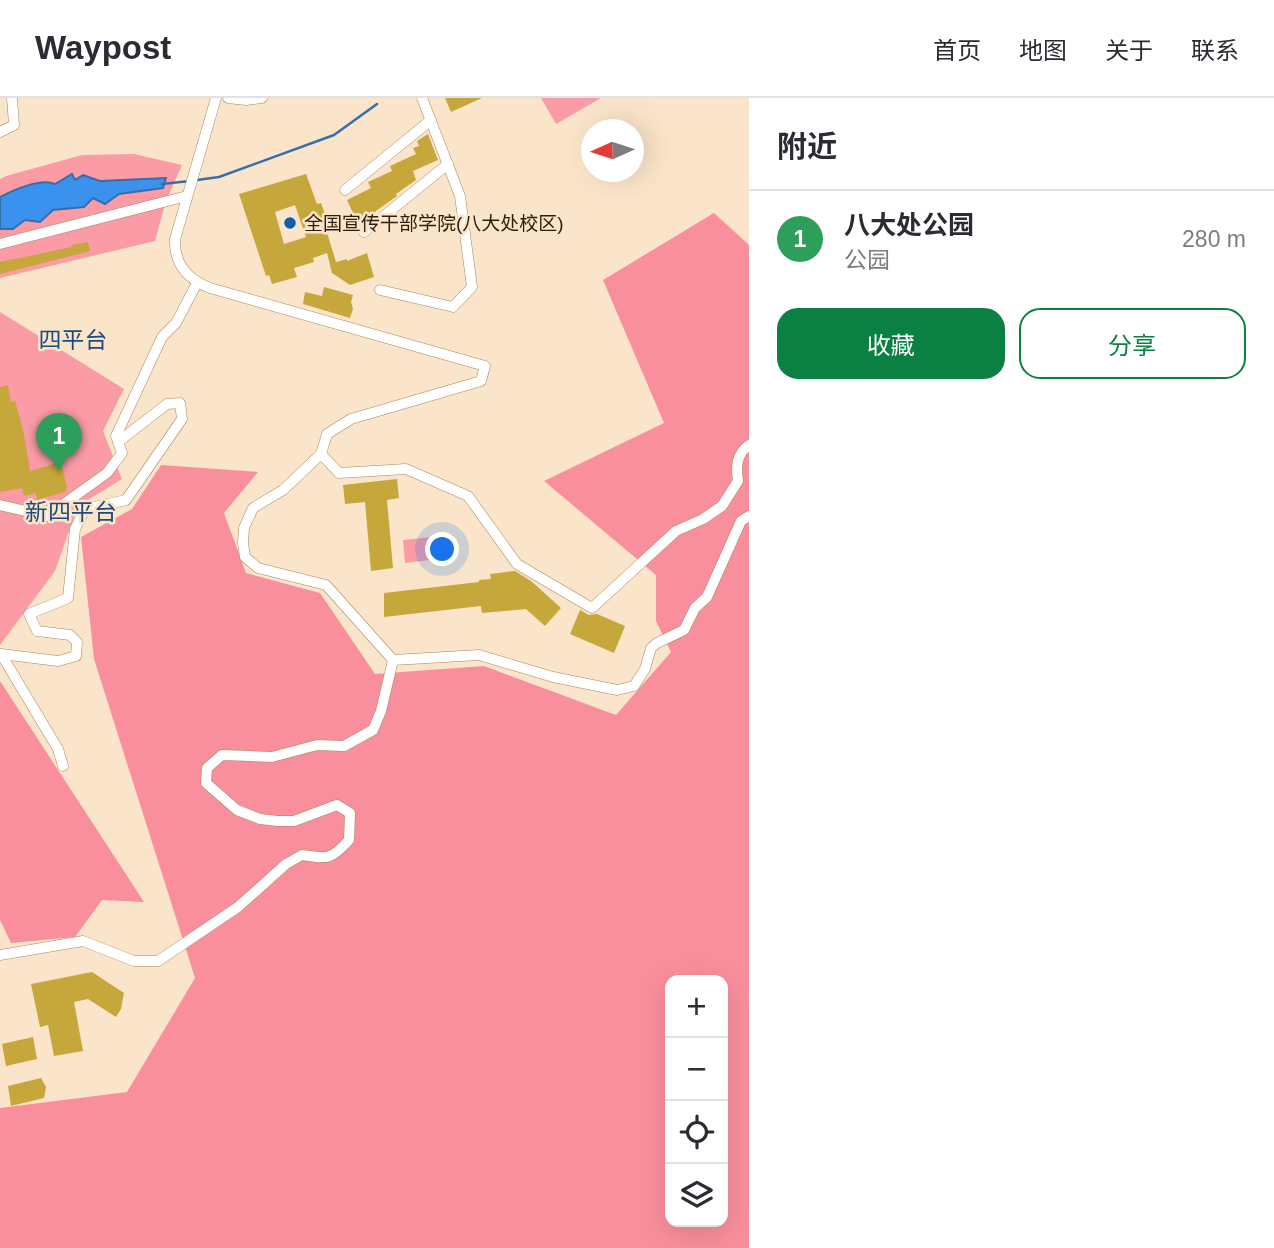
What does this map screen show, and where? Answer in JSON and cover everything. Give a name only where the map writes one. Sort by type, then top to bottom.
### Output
[{"type":"street","points":[[0,132],[14,125],[12,98]]},
{"type":"street","points":[[216,98],[175,239],[174,251],[184,271],[197,283],[226,293],[485,366],[481,381],[351,419],[327,433],[321,454],[283,490],[253,508],[244,528],[245,557],[257,568],[326,585],[393,660]]},
{"type":"street","points":[[228,98],[262,98]]},
{"type":"street","points":[[380,290],[453,307],[472,287],[460,196],[422,98]]},
{"type":"street","points":[[345,190],[431,120]]},
{"type":"street","points":[[364,232],[448,164]]},
{"type":"street","points":[[0,244],[187,196]]},
{"type":"street","points":[[0,505],[47,516],[107,473],[122,453],[116,436],[162,337],[176,323],[197,283]]},
{"type":"street","points":[[63,766],[58,749],[1,654],[58,661],[76,656],[77,642],[70,635],[37,631],[29,614],[68,598],[75,529],[85,509],[126,500],[182,419],[180,403],[167,404],[118,442]]},
{"type":"street","points":[[321,454],[339,473],[406,469],[468,496],[517,564],[592,608],[676,531],[703,519],[722,506],[738,481],[736,467],[742,450],[749,445]]},
{"type":"street","points":[[393,660],[478,655],[553,677],[617,690],[635,686],[645,669],[650,648],[684,630],[695,608],[707,597],[741,521],[749,516]]},
{"type":"street","points":[[0,955],[83,941],[134,961],[158,961],[238,907],[286,864],[302,855],[320,858],[335,855],[349,840],[350,813],[338,805],[294,821],[260,819],[237,810],[206,783],[207,768],[222,755],[272,757],[317,746],[344,746],[373,730],[381,711],[393,660]]},
{"type":"shaded area","points":[[541,98],[601,98],[556,124]]},
{"type":"shaded area","points":[[134,154],[182,165],[166,201],[155,241],[0,278],[0,179],[82,155]]},
{"type":"shaded area","points":[[714,213],[749,245],[749,1248],[0,1248],[0,1108],[127,1092],[195,978],[94,659],[81,537],[132,509],[161,465],[258,472],[224,513],[246,573],[320,593],[375,674],[484,666],[616,715],[671,652],[656,621],[656,575],[544,481],[664,423],[603,280]]},
{"type":"shaded area","points":[[0,312],[124,389],[103,431],[122,479],[78,506],[55,571],[0,645]]},
{"type":"shaded area","points":[[453,535],[455,557],[405,563],[403,540]]},
{"type":"shaded area","points":[[0,681],[144,902],[102,900],[75,937],[11,943],[0,920]]},
{"type":"water","points":[[72,174],[75,180],[83,175],[100,181],[166,178],[163,188],[119,194],[105,204],[93,198],[84,207],[53,210],[40,222],[25,220],[13,229],[0,229],[0,197],[35,184],[55,184]]},
{"type":"building","points":[[445,98],[482,98],[451,112]]},
{"type":"building","points":[[428,134],[438,160],[413,171],[416,180],[358,224],[347,200],[371,188],[368,182],[392,171],[390,166],[416,154],[413,148],[419,146],[417,141]]},
{"type":"building","points":[[306,174],[317,204],[321,203],[328,222],[324,223],[336,262],[347,261],[367,253],[374,277],[350,285],[332,273],[327,253],[313,258],[314,262],[294,268],[297,277],[272,284],[269,275],[266,276],[239,194]],"holes":[[[295,205],[306,237],[284,244],[275,212]]]},
{"type":"building","points":[[88,242],[90,251],[0,274],[0,262]]},
{"type":"building","points":[[324,287],[353,295],[350,318],[303,304],[305,292],[322,296]]},
{"type":"building","points":[[8,385],[11,402],[15,401],[24,434],[30,471],[61,462],[67,487],[65,492],[37,500],[36,493],[24,496],[22,488],[0,492],[0,387]]},
{"type":"building","points":[[397,479],[399,498],[387,500],[393,568],[371,571],[365,502],[345,504],[343,485]]},
{"type":"building","points":[[515,571],[531,581],[561,608],[545,626],[526,609],[482,613],[481,606],[384,617],[384,593],[479,582],[491,579],[490,574]]},
{"type":"building","points":[[580,610],[625,626],[614,653],[570,634]]},
{"type":"building","points":[[92,972],[124,993],[121,1009],[116,1017],[88,999],[74,1002],[83,1051],[54,1056],[48,1025],[40,1027],[31,984]]},
{"type":"building","points":[[33,1037],[37,1059],[6,1066],[2,1044]]},
{"type":"building","points":[[41,1078],[46,1087],[44,1098],[11,1106],[8,1086]]},
{"type":"waterway","points":[[197,180],[219,177],[334,135],[377,104]]},
{"type":"waterway","points":[[162,184],[190,181]]},
{"type":"place","name":"全国宣传干部学院(八大处校区)","points":[[290,223]]},
{"type":"place","name":"八大处公园","points":[[59,471]]},
{"type":"district","name":"四平台","points":[[73,340]]},
{"type":"district","name":"新四平台","points":[[71,512]]}]
